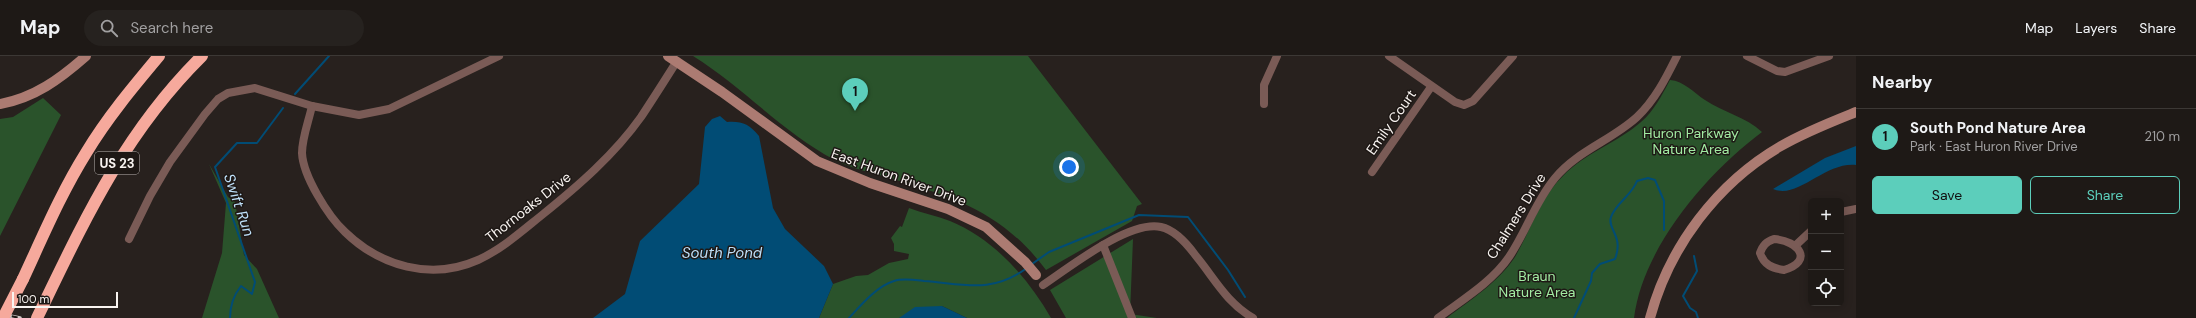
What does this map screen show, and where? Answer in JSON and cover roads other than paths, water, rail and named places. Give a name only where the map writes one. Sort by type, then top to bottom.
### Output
[{"type":"highway","name":"US 23","points":[[4,318],[64,192],[86,153],[114,110],[160,56]]},
{"type":"highway","name":"US 23","points":[[37,318],[92,206],[125,149],[154,109],[202,56]]},
{"type":"main road","points":[[0,104],[13,102],[48,86],[86,56]]},
{"type":"main road","name":"East Huron River Drive","points":[[673,59],[722,92],[817,162],[870,183],[970,218],[986,227],[1025,262],[1036,275]]},
{"type":"main road","points":[[1650,318],[1658,292],[1675,255],[1699,220],[1719,196],[1747,170],[1780,147],[1818,128],[1856,112]]},
{"type":"street","points":[[129,239],[170,162],[218,100],[228,93],[255,88],[312,106],[359,115],[389,109],[500,56]]},
{"type":"street","points":[[1264,104],[1264,85],[1277,56]]},
{"type":"street","points":[[1389,56],[1431,87],[1459,104],[1468,103],[1513,56]]},
{"type":"street","name":"Chalmers Drive","points":[[1438,318],[1496,272],[1509,257],[1541,198],[1554,178],[1570,163],[1636,118],[1658,91],[1677,56]]},
{"type":"street","points":[[1747,56],[1777,70],[1785,72],[1829,56]]},
{"type":"street","name":"Thornoaks Drive","points":[[312,106],[302,153],[320,199],[338,225],[363,248],[403,267],[430,269],[452,267],[477,260],[493,252],[521,232],[585,178],[604,160],[640,118],[673,59]]},
{"type":"street","name":"Emily Court","points":[[1372,172],[1431,87]]},
{"type":"street","points":[[1844,211],[1856,208]]},
{"type":"street","points":[[1043,285],[1103,245],[1145,228],[1162,227],[1177,235],[1196,255],[1223,293],[1253,318]]},
{"type":"street","points":[[1796,246],[1808,234]]},
{"type":"street","points":[[1774,239],[1790,241],[1796,246],[1800,251],[1800,257],[1797,264],[1784,270],[1768,266],[1762,259],[1760,253],[1766,241],[1774,239]]},
{"type":"street","points":[[1103,245],[1132,318]]},
{"type":"water","name":"South Pond","points":[[720,116],[727,122],[745,124],[759,136],[773,208],[785,229],[824,266],[833,284],[819,318],[593,318],[625,294],[640,241],[699,184],[705,127],[712,119]]},
{"type":"water","points":[[1856,146],[1856,165],[1833,169],[1792,189],[1782,191],[1773,189],[1825,158]]},
{"type":"water","points":[[942,306],[967,318],[899,318],[915,307]]},
{"type":"waterway","name":"Swift Run","points":[[295,94],[329,56]]},
{"type":"waterway","name":"Swift Run","points":[[230,318],[232,301],[238,290],[241,286],[252,294],[255,282],[215,167],[237,143],[257,143],[283,108]]},
{"type":"waterway","points":[[1574,318],[1591,281],[1592,273],[1600,264],[1615,259],[1618,244],[1611,225],[1611,217],[1616,207],[1632,191],[1637,181],[1648,178],[1655,180],[1664,201],[1664,230]]},
{"type":"waterway","points":[[1032,264],[1049,252],[1139,215],[1188,217],[1228,270],[1245,297]]},
{"type":"waterway","points":[[1694,256],[1697,271],[1683,296],[1690,308],[1696,312],[1698,318]]},
{"type":"waterway","points":[[849,318],[875,291],[894,281],[909,280],[965,285],[989,284],[1014,276],[1027,268]]},
{"type":"railway","points":[[0,314],[20,318]]},
{"type":"place","name":"South Pond Nature Area","points":[[855,111]]},
{"type":"park label","name":"Huron Parkway Nature Area","points":[[1691,142]]},
{"type":"park label","name":"Braun Nature Area","points":[[1537,284]]}]
